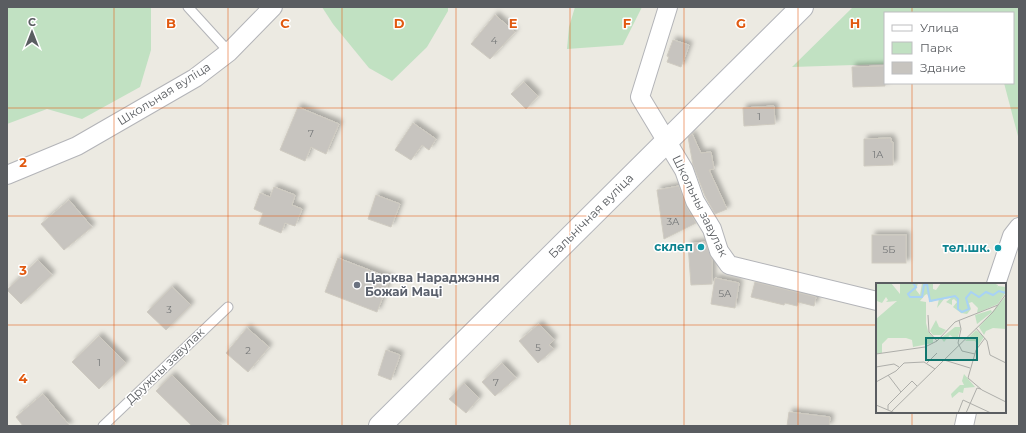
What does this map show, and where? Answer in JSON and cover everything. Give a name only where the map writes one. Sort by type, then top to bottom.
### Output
[{"type":"street","name":"Школьная вуліца","points":[[7,174],[82,144],[195,78],[229,52],[272,7]]},
{"type":"street","name":"Школьны завулак","points":[[668,7],[640,97],[684,170],[695,201],[712,229],[719,251],[729,265],[876,300]]},
{"type":"street","name":"Бальнічная вуліца","points":[[380,426],[802,7]]},
{"type":"street","points":[[996,283],[1012,236],[1019,227]]},
{"type":"street","points":[[964,426],[967,413]]},
{"type":"lane","points":[[188,7],[229,52]]},
{"type":"lane","name":"Дружны завулак","points":[[103,426],[228,307]]},
{"type":"green space","points":[[7,7],[151,7],[151,50],[140,87],[82,119],[47,109],[7,124]]},
{"type":"green space","points":[[322,7],[448,7],[448,11],[427,47],[392,81],[369,68],[333,24]]},
{"type":"green space","points":[[575,7],[642,7],[623,45],[567,49],[569,27]]},
{"type":"green space","points":[[853,7],[1019,7],[1019,140],[1004,84],[1014,84],[1014,12],[884,12],[884,64],[792,67]]},
{"type":"building","points":[[495,15],[515,32],[490,59],[471,44]]},
{"type":"building","points":[[673,40],[689,45],[681,67],[667,62],[669,57],[667,56]]},
{"type":"building","points":[[884,66],[885,86],[853,87],[852,67]]},
{"type":"building","points":[[524,82],[538,96],[526,109],[511,94]]},
{"type":"building","points":[[774,106],[775,124],[744,126],[743,108]]},
{"type":"building","points":[[298,107],[339,124],[326,154],[311,147],[305,161],[280,150]]},
{"type":"building","points":[[413,123],[436,139],[429,150],[422,145],[411,160],[395,150]]},
{"type":"building","points":[[692,134],[701,153],[711,152],[714,169],[709,170],[727,209],[715,214],[705,196],[693,165],[688,137]]},
{"type":"building","points":[[891,138],[891,142],[893,142],[893,165],[864,166],[864,139]]},
{"type":"building","points":[[679,186],[686,206],[696,223],[664,239],[657,190]]},
{"type":"building","points":[[274,187],[295,195],[292,205],[302,209],[295,226],[285,223],[281,233],[259,224],[263,213],[254,209],[260,193],[270,197]]},
{"type":"building","points":[[376,195],[400,204],[391,227],[368,219]]},
{"type":"building","points":[[69,200],[92,227],[64,250],[41,224]]},
{"type":"building","points":[[872,235],[906,235],[906,263],[872,263]]},
{"type":"building","points":[[705,242],[712,259],[712,284],[691,285],[688,244]]},
{"type":"building","name":"Царква Нараджэння Божай Маці","points":[[338,258],[390,278],[377,312],[325,292]]},
{"type":"building","points":[[38,260],[52,275],[21,304],[7,290]]},
{"type":"building","points":[[715,278],[739,283],[735,308],[711,304]]},
{"type":"building","points":[[755,282],[816,297],[814,306],[798,302],[797,306],[785,303],[784,305],[751,297]]},
{"type":"building","points":[[172,287],[191,305],[166,330],[147,312]]},
{"type":"building","points":[[539,324],[554,340],[549,345],[554,349],[538,363],[519,341]]},
{"type":"building","points":[[247,328],[269,347],[248,372],[226,353]]},
{"type":"building","points":[[99,336],[126,363],[99,389],[72,362]]},
{"type":"building","points":[[386,350],[400,355],[391,380],[378,375]]},
{"type":"building","points":[[502,363],[516,378],[495,396],[482,382]]},
{"type":"building","points":[[172,375],[223,426],[192,426],[156,391]]},
{"type":"building","points":[[464,383],[479,398],[466,413],[449,399]]},
{"type":"building","points":[[43,394],[70,426],[23,426],[16,417]]},
{"type":"building","points":[[789,412],[830,417],[829,426],[787,426]]},
{"type":"place","name":"склеп","points":[[701,247]]},
{"type":"place","name":"тел.шк.","points":[[998,248]]},
{"type":"place","name":"Царква Нараджэння Божай Маці","points":[[357,285]]}]
